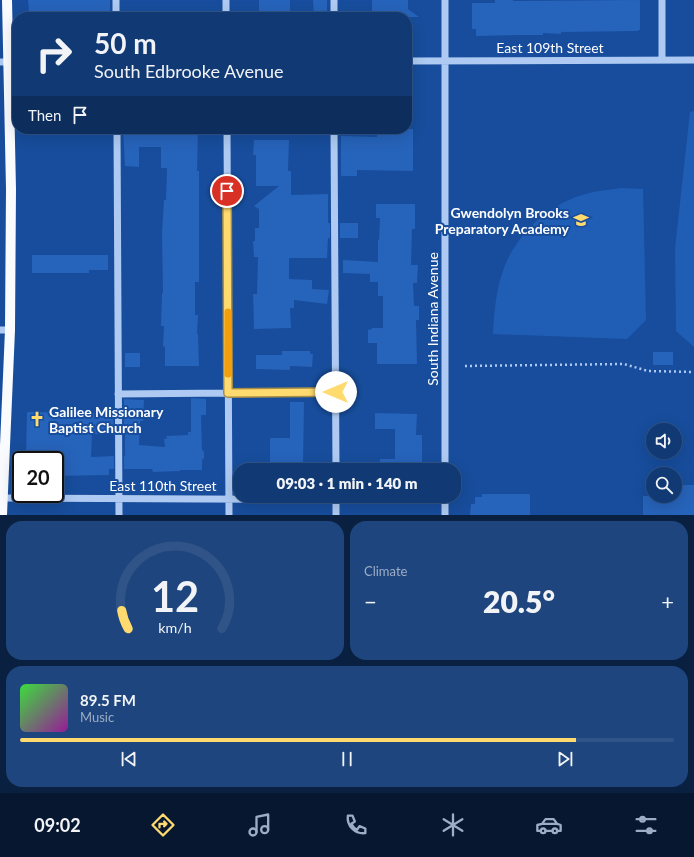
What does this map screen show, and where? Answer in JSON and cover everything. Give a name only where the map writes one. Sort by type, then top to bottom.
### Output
[{"type":"main road","points":[[2,515],[5,330],[10,189],[7,0]]},
{"type":"street","points":[[116,0],[116,12]]},
{"type":"street","points":[[226,0],[226,12]]},
{"type":"street","points":[[334,0],[334,12]]},
{"type":"street","name":"South Indiana Avenue","points":[[444,0],[445,463]]},
{"type":"street","points":[[662,0],[662,60]]},
{"type":"street","name":"East 109th Street","points":[[412,61],[694,60]]},
{"type":"street","points":[[117,134],[119,515]]},
{"type":"street","points":[[227,134],[229,515]]},
{"type":"street","points":[[334,134],[336,463]]},
{"type":"street","points":[[118,394],[336,392]]},
{"type":"street","name":"East 110th Street","points":[[2,498],[233,499]]},
{"type":"street","points":[[336,503],[336,515]]},
{"type":"street","points":[[445,503],[445,515]]},
{"type":"path","points":[[465,366],[624,364],[648,371],[694,372]]},
{"type":"shaded area","points":[[694,111],[694,347],[676,331],[675,249],[690,112]]},
{"type":"shaded area","points":[[621,188],[643,189],[646,320],[627,339],[493,334],[496,301],[501,276],[509,256],[525,233],[546,214],[569,200],[591,192]]},
{"type":"building","points":[[28,0],[110,0],[110,11],[29,12]]},
{"type":"building","points":[[259,0],[290,0],[290,12],[259,12]]},
{"type":"building","points":[[313,0],[327,0],[327,12],[314,12]]},
{"type":"building","points":[[372,0],[408,0],[408,9],[419,17],[412,17],[412,12],[372,12]]},
{"type":"building","points":[[495,0],[640,0],[640,30],[561,32],[561,34],[543,33],[543,35],[476,36],[476,29],[472,29],[472,3],[495,3]]},
{"type":"building","points":[[413,129],[413,171],[357,170],[357,176],[341,176],[341,136],[377,137],[377,134],[412,134]]},
{"type":"building","points":[[123,134],[198,134],[199,282],[195,282],[195,315],[198,315],[197,334],[199,366],[165,366],[165,347],[163,346],[164,326],[161,326],[163,293],[162,233],[164,200],[166,200],[167,168],[161,168],[161,147],[139,147],[139,167],[125,166]]},
{"type":"building","points":[[254,140],[289,140],[288,171],[291,171],[291,195],[328,194],[328,223],[330,223],[330,238],[328,238],[327,258],[289,258],[289,279],[312,280],[312,289],[329,290],[327,304],[294,300],[294,308],[290,308],[291,328],[254,329],[253,294],[257,294],[258,257],[254,257],[253,241],[255,241],[255,228],[259,228],[259,209],[254,206],[279,186],[256,186],[256,155],[253,155]]},
{"type":"building","points":[[376,204],[415,204],[415,229],[412,229],[411,265],[418,265],[417,283],[413,283],[414,306],[419,306],[419,320],[416,320],[417,364],[377,364],[377,343],[368,343],[368,330],[372,328],[383,328],[383,296],[378,296],[378,282],[370,282],[370,274],[343,273],[343,260],[378,262],[380,218],[376,218]]},
{"type":"building","points":[[340,223],[358,223],[358,238],[340,238]]},
{"type":"building","points":[[32,255],[108,255],[108,270],[89,270],[89,273],[32,273]]},
{"type":"building","points":[[282,351],[310,351],[310,354],[313,354],[312,367],[290,366],[290,370],[256,369],[256,355],[282,355]]},
{"type":"building","points":[[653,352],[673,352],[673,365],[653,365]]},
{"type":"building","points":[[125,353],[140,353],[140,367],[125,367]]},
{"type":"building","points":[[191,398],[206,399],[206,415],[201,415],[202,450],[204,452],[202,470],[153,472],[152,469],[124,469],[124,399],[144,400],[143,421],[140,421],[139,445],[165,447],[164,439],[167,439],[166,436],[188,435],[188,432],[191,432]]},
{"type":"building","points":[[290,402],[304,402],[303,463],[270,463],[270,438],[290,438]]},
{"type":"building","points":[[27,412],[113,413],[114,434],[92,434],[91,457],[114,456],[114,469],[109,469],[109,475],[64,476],[64,451],[26,451]]},
{"type":"building","points":[[375,413],[417,414],[416,435],[422,435],[422,463],[380,463],[380,459],[395,459],[395,429],[375,429]]},
{"type":"building","points":[[682,485],[694,485],[694,515],[643,515],[643,496],[646,496],[646,503],[682,503]]},
{"type":"building","points":[[482,494],[530,494],[530,515],[470,515],[471,504],[475,504],[475,497],[482,497]]},
{"type":"slow traffic","points":[[228,312],[228,374]]},
{"type":"place","name":"Gwendolyn Brooks Preparatory Academy","points":[[581,220]]},
{"type":"place","name":"Galilee Missionary Baptist Church","points":[[37,419]]},
{"type":"route","points":[[227,191],[228,393],[336,392]]}]
